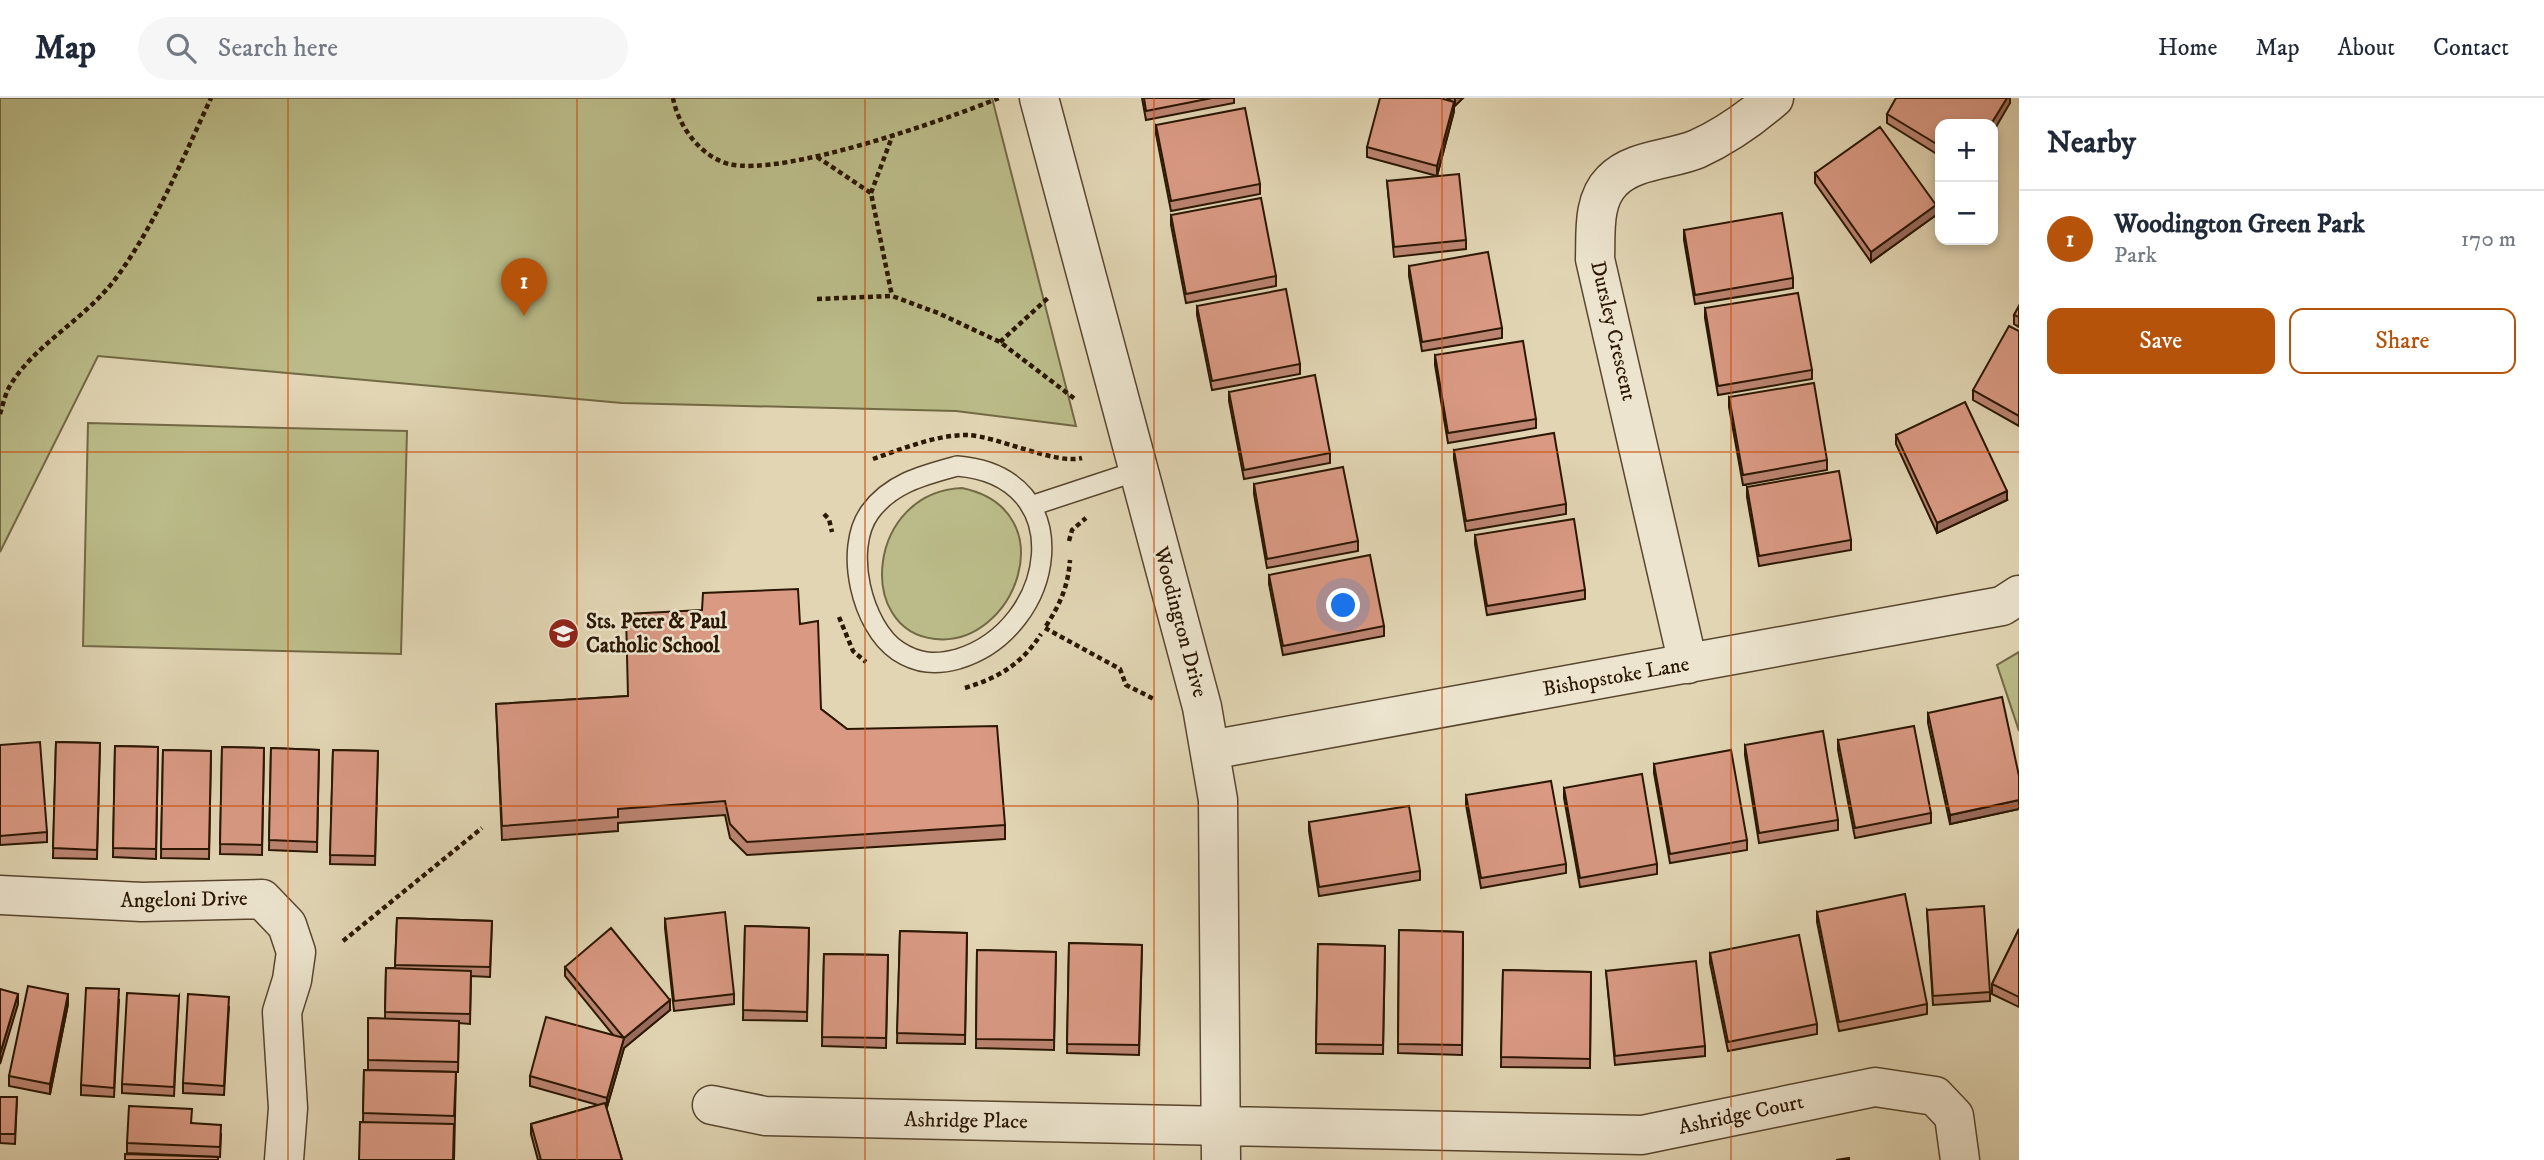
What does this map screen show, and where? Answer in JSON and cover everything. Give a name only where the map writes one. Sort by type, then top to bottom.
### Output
[{"type":"street","name":"Woodington Drive","points":[[1039,98],[1140,470],[1210,750],[1218,800],[1221,1144]]},
{"type":"street","name":"Dursley Crescent","points":[[1688,664],[1595,259],[1596,212],[1611,181],[1638,166],[1696,150],[1733,130],[1774,98]]},
{"type":"street","name":"Bishopstoke Lane","points":[[1210,750],[2002,606],[2019,595]]},
{"type":"street","name":"Angeloni Drive","points":[[0,895],[142,902],[262,899],[287,925],[296,952],[292,980],[282,1012],[288,1108],[284,1160]]},
{"type":"street","name":"Ashridge Court","points":[[1221,1144],[1642,1135],[1875,1087],[1935,1096],[1954,1116],[1960,1160]]},
{"type":"street","name":"Ashridge Place","points":[[712,1105],[765,1116],[1221,1144]]},
{"type":"lane","points":[[950,468],[980,468],[1018,487],[1031,506],[1040,527],[1037,583],[1011,628],[990,645],[941,664],[913,661],[886,643],[866,613],[859,575],[859,541],[868,513],[893,488],[918,476],[950,468]]},
{"type":"lane","points":[[1031,506],[1140,470]]},
{"type":"path","points":[[0,414],[9,386],[32,357],[83,316],[118,275],[158,214],[211,98]]},
{"type":"path","points":[[673,98],[675,108],[698,149],[728,164],[765,167],[893,134],[999,98]]},
{"type":"path","points":[[892,296],[871,193],[893,134]]},
{"type":"path","points":[[816,156],[871,193]]},
{"type":"path","points":[[817,299],[892,296],[1000,342],[1075,399]]},
{"type":"path","points":[[1000,342],[1049,297]]},
{"type":"path","points":[[824,514],[829,519],[832,537]]},
{"type":"path","points":[[963,688],[993,679],[1019,662],[1045,628],[1062,602],[1068,582],[1072,530],[1090,515]]},
{"type":"path","points":[[837,610],[853,651],[874,668]]},
{"type":"path","points":[[1045,628],[1119,669],[1126,685],[1154,699]]},
{"type":"path","points":[[343,941],[482,828]]},
{"type":"green space","points":[[0,98],[992,98],[1076,426],[956,411],[622,403],[98,356],[0,552]]},
{"type":"green space","points":[[88,423],[407,431],[401,654],[83,646]]},
{"type":"green space","points":[[962,488],[994,501],[1013,522],[1021,548],[1018,575],[1006,601],[988,622],[963,636],[935,639],[909,630],[892,613],[883,589],[883,562],[891,535],[906,512],[930,495]]},
{"type":"green space","points":[[2019,652],[2019,731],[1997,665]]},
{"type":"building","points":[[1144,98],[1212,98],[1146,111]]},
{"type":"building","points":[[1380,98],[1440,98],[1454,102],[1437,166],[1367,147]]},
{"type":"building","points":[[1896,98],[2007,98],[1994,119],[1935,119],[1935,143],[1887,114]]},
{"type":"building","points":[[1245,108],[1260,184],[1171,201],[1156,125]]},
{"type":"building","points":[[1880,127],[1935,206],[1871,252],[1815,173]]},
{"type":"building","points":[[1459,174],[1466,240],[1394,247],[1387,181]]},
{"type":"building","points":[[1261,198],[1276,276],[1186,294],[1171,215]]},
{"type":"building","points":[[1782,213],[1793,278],[1695,295],[1684,230]]},
{"type":"building","points":[[1488,252],[1502,328],[1422,342],[1409,266]]},
{"type":"building","points":[[1286,289],[1300,364],[1212,381],[1197,306]]},
{"type":"building","points":[[1798,293],[1812,370],[1718,386],[1705,308]]},
{"type":"building","points":[[2009,326],[2019,331],[2019,416],[1973,390]]},
{"type":"building","points":[[1523,341],[1536,419],[1448,433],[1435,355]]},
{"type":"building","points":[[1315,375],[1330,453],[1244,470],[1229,392]]},
{"type":"building","points":[[1814,383],[1827,460],[1743,475],[1729,397]]},
{"type":"building","points":[[1965,402],[2007,491],[1937,523],[1896,435]]},
{"type":"building","points":[[1554,433],[1566,504],[1466,521],[1454,450]]},
{"type":"building","points":[[1343,467],[1358,541],[1267,559],[1254,484]]},
{"type":"building","points":[[1839,471],[1851,540],[1759,556],[1747,487]]},
{"type":"building","points":[[1574,519],[1585,590],[1487,606],[1475,535]]},
{"type":"building","points":[[1370,555],[1384,626],[1283,646],[1269,575]]},
{"type":"building","points":[[798,589],[800,624],[818,621],[821,709],[847,729],[997,726],[1005,825],[747,842],[730,824],[725,801],[618,809],[618,817],[502,826],[496,704],[628,696],[626,614],[702,610],[703,593]]},
{"type":"building","points":[[2002,697],[2019,776],[2019,800],[1950,815],[1928,713]]},
{"type":"building","points":[[1914,726],[1931,813],[1855,828],[1838,740]]},
{"type":"building","points":[[1823,731],[1838,820],[1759,833],[1745,745]]},
{"type":"building","points":[[40,742],[47,832],[0,836],[0,745]]},
{"type":"building","points":[[56,742],[100,743],[97,850],[53,848]]},
{"type":"building","points":[[115,746],[158,747],[156,849],[113,848]]},
{"type":"building","points":[[222,747],[264,748],[262,845],[220,844]]},
{"type":"building","points":[[271,748],[319,750],[317,842],[269,840]]},
{"type":"building","points":[[163,750],[211,751],[209,849],[161,849]]},
{"type":"building","points":[[333,750],[378,751],[375,856],[330,855]]},
{"type":"building","points":[[1731,750],[1747,840],[1670,854],[1654,764]]},
{"type":"building","points":[[1642,774],[1657,864],[1580,878],[1564,788]]},
{"type":"building","points":[[1551,781],[1566,864],[1481,878],[1466,795]]},
{"type":"building","points":[[1409,806],[1420,871],[1319,887],[1309,822]]},
{"type":"building","points":[[1905,894],[1927,1004],[1839,1022],[1817,912]]},
{"type":"building","points":[[1984,906],[1990,992],[1933,996],[1927,910]]},
{"type":"building","points":[[725,912],[734,994],[674,1001],[665,919]]},
{"type":"building","points":[[397,918],[492,921],[490,967],[395,965]]},
{"type":"building","points":[[745,926],[809,928],[807,1012],[743,1010]]},
{"type":"building","points":[[611,928],[670,1000],[624,1038],[565,967]]},
{"type":"building","points":[[2019,929],[2019,997],[1992,984]]},
{"type":"building","points":[[1399,930],[1463,932],[1462,1045],[1398,1044]]},
{"type":"building","points":[[900,931],[967,933],[965,1035],[897,1033]]},
{"type":"building","points":[[1799,935],[1817,1024],[1728,1042],[1710,953]]},
{"type":"building","points":[[1069,943],[1142,945],[1139,1045],[1067,1044]]},
{"type":"building","points":[[1318,944],[1385,946],[1383,1045],[1316,1044]]},
{"type":"building","points":[[977,950],[1056,952],[1054,1040],[976,1039]]},
{"type":"building","points":[[824,954],[888,955],[886,1038],[822,1037]]},
{"type":"building","points":[[1696,961],[1705,1046],[1615,1056],[1606,971]]},
{"type":"building","points":[[386,968],[471,971],[470,1014],[385,1012]]},
{"type":"building","points":[[1503,970],[1591,972],[1590,1059],[1501,1057]]},
{"type":"building","points":[[28,986],[68,994],[50,1084],[9,1076]]},
{"type":"building","points":[[86,988],[119,989],[114,1088],[81,1085]]},
{"type":"building","points":[[0,989],[18,994],[0,1054]]},
{"type":"building","points":[[127,993],[179,996],[174,1087],[122,1084]]},
{"type":"building","points":[[188,994],[229,997],[224,1086],[183,1083]]},
{"type":"building","points":[[546,1017],[624,1038],[607,1098],[530,1076]]},
{"type":"building","points":[[368,1018],[459,1021],[458,1062],[368,1060]]},
{"type":"building","points":[[364,1070],[456,1072],[454,1116],[363,1113]]},
{"type":"building","points":[[0,1097],[17,1097],[15,1134],[0,1134]]},
{"type":"building","points":[[605,1103],[622,1160],[541,1160],[531,1124]]},
{"type":"building","points":[[129,1106],[192,1109],[191,1123],[221,1125],[220,1147],[127,1143]]},
{"type":"building","points":[[360,1122],[454,1124],[453,1160],[359,1160]]},
{"type":"building","points":[[125,1154],[218,1157],[218,1160],[125,1160]]},
{"type":"place","name":"Woodington Green Park","points":[[524,316]]},
{"type":"place","name":"Sts. Peter & Paul Catholic School","points":[[563,634]]}]
